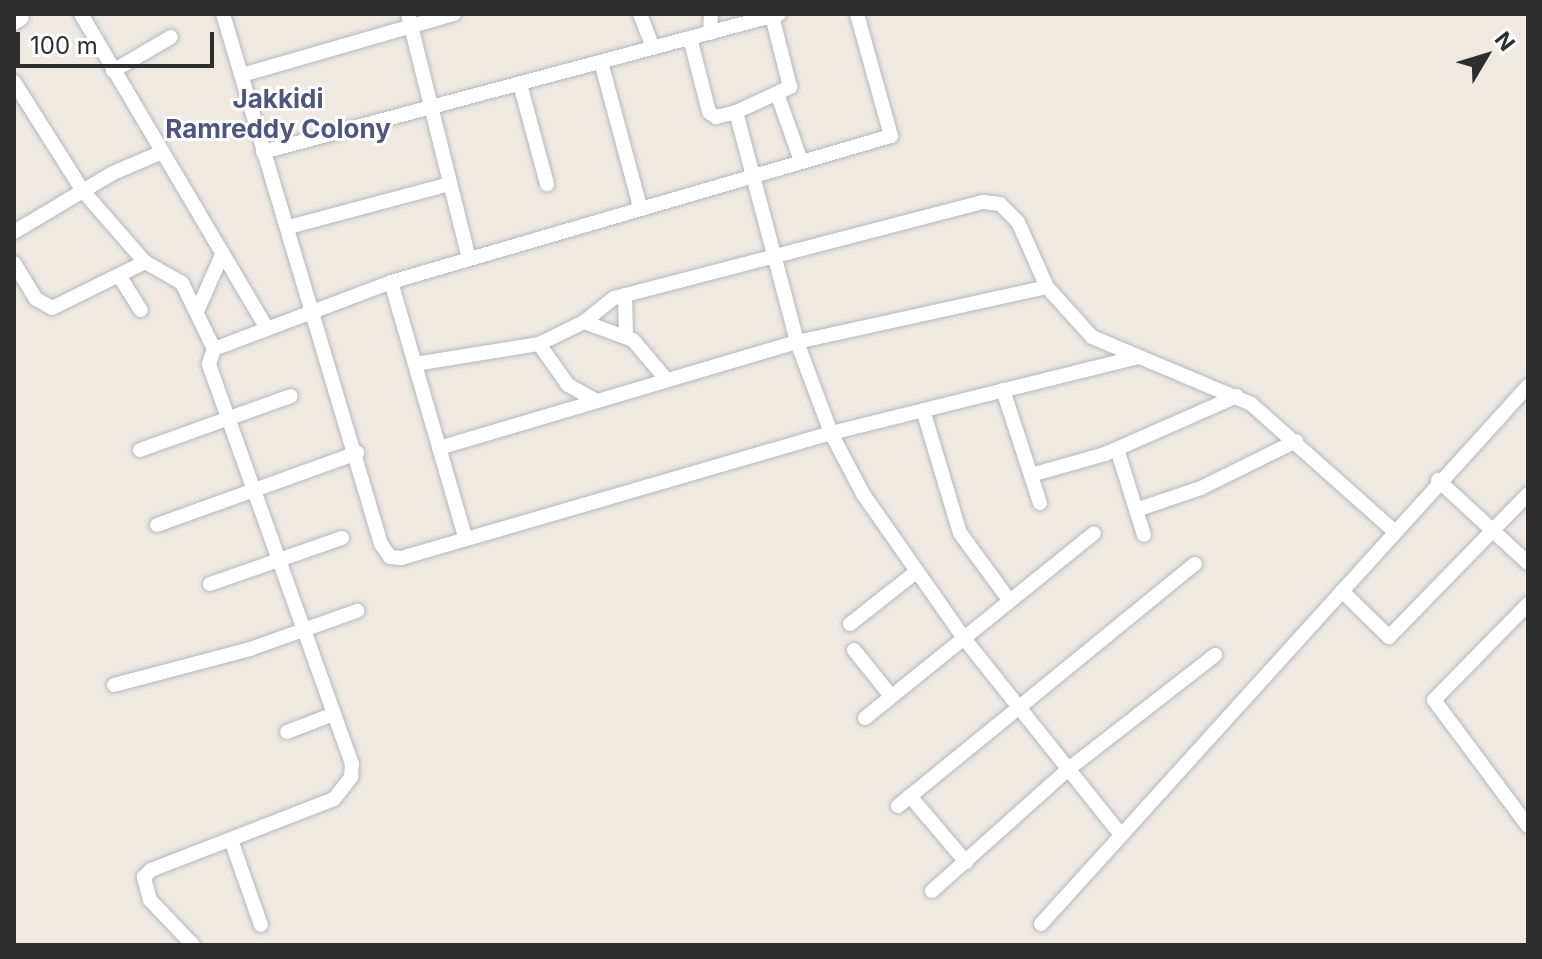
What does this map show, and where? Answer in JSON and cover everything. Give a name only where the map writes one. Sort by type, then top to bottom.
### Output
[{"type":"street","points":[[81,14],[221,257],[266,327]]},
{"type":"street","points":[[223,14],[357,453],[381,544],[390,557],[401,558],[465,536],[831,433],[1135,358]]},
{"type":"street","points":[[242,75],[410,20],[454,14]]},
{"type":"street","points":[[640,14],[653,48]]},
{"type":"street","points":[[710,33],[711,14]]},
{"type":"street","points":[[214,349],[391,282],[891,136],[857,14]]},
{"type":"street","points":[[263,152],[776,15],[790,87],[778,96],[716,117],[709,112],[690,38]]},
{"type":"street","points":[[410,20],[469,258]]},
{"type":"street","points":[[113,71],[171,37]]},
{"type":"street","points":[[601,62],[640,207]]},
{"type":"street","points":[[14,82],[83,191],[145,262],[182,283],[198,309],[214,349],[209,364],[352,764],[345,788],[319,807],[151,870],[144,877],[143,888],[150,900],[193,945]]},
{"type":"street","points":[[520,84],[547,184]]},
{"type":"street","points":[[778,96],[801,161]]},
{"type":"street","points":[[736,112],[797,342],[831,433],[873,513],[1066,771],[1121,835]]},
{"type":"street","points":[[14,232],[83,191],[160,153]]},
{"type":"street","points":[[289,227],[449,184]]},
{"type":"street","points":[[415,364],[539,344],[584,322],[625,295],[983,202],[1010,211],[1047,287],[1092,337],[1135,358],[1237,396],[1296,441],[1394,531]]},
{"type":"street","points":[[198,309],[221,257]]},
{"type":"street","points":[[14,263],[36,299],[52,308],[145,262]]},
{"type":"street","points":[[120,277],[141,310]]},
{"type":"street","points":[[391,282],[465,536]]},
{"type":"street","points":[[439,448],[797,342],[1047,287]]},
{"type":"street","points":[[625,295],[626,337]]},
{"type":"street","points":[[584,322],[626,337],[666,379]]},
{"type":"street","points":[[539,344],[568,385],[595,400]]},
{"type":"street","points":[[1041,924],[1342,591],[1438,480],[1528,386]]},
{"type":"street","points":[[1003,390],[1040,503]]},
{"type":"street","points":[[140,450],[291,396]]},
{"type":"street","points":[[1031,475],[1117,449],[1237,396]]},
{"type":"street","points":[[923,410],[960,533],[1009,600]]},
{"type":"street","points":[[1136,510],[1213,483],[1296,441]]},
{"type":"street","points":[[1117,449],[1144,535]]},
{"type":"street","points":[[157,525],[357,453]]},
{"type":"street","points":[[1438,480],[1528,563]]},
{"type":"street","points":[[1342,591],[1389,637],[1528,494]]},
{"type":"street","points":[[865,718],[1094,533]]},
{"type":"street","points":[[210,584],[342,538]]},
{"type":"street","points":[[966,862],[904,801],[1195,564]]},
{"type":"street","points":[[850,624],[916,572]]},
{"type":"street","points":[[1528,604],[1434,700],[1528,826]]},
{"type":"street","points":[[114,685],[357,611]]},
{"type":"street","points":[[854,650],[891,696]]},
{"type":"street","points":[[932,891],[1066,771],[1215,655]]},
{"type":"street","points":[[287,732],[334,714]]},
{"type":"street","points":[[231,840],[261,925]]},
{"type":"district","name":"Jakkidi Ramreddy Colony","points":[[278,114]]}]
